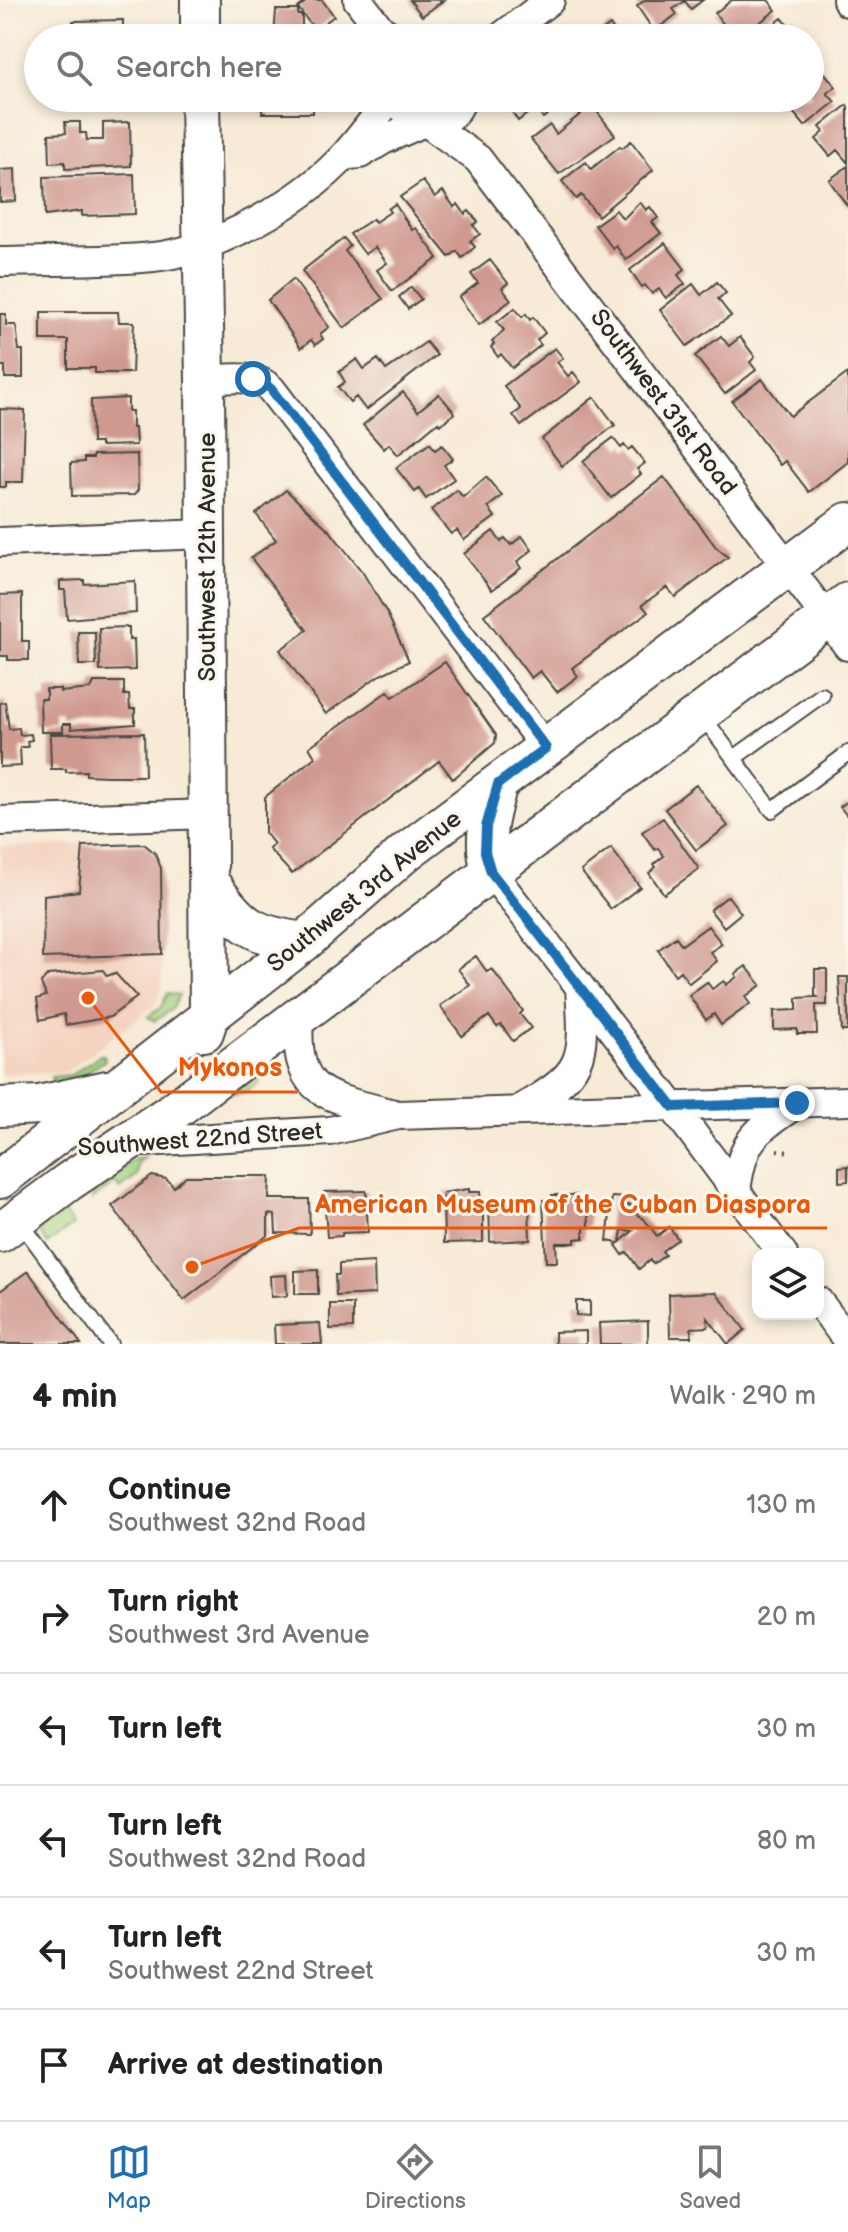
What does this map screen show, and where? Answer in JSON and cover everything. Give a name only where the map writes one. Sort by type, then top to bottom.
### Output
[{"type":"main road","points":[[200,0],[200,24]]},
{"type":"main road","name":"Southwest 12th Avenue","points":[[175,1110],[196,1060],[209,1017],[200,112]]},
{"type":"main road","name":"Southwest 3rd Avenue","points":[[0,1179],[304,942],[406,852],[848,522]]},
{"type":"main road","points":[[9,1226],[175,1110],[701,714],[841,622]]},
{"type":"main road","points":[[491,872],[485,852],[486,827],[498,784]]},
{"type":"main road","points":[[210,883],[240,922],[269,937],[304,942]]},
{"type":"main road","name":"Southwest 22nd Street","points":[[0,1107],[69,1100],[118,1087]]},
{"type":"main road","name":"Southwest 22nd Street","points":[[0,1151],[123,1144]]},
{"type":"street","points":[[358,0],[377,24]]},
{"type":"street","points":[[518,24],[550,0]]},
{"type":"street","points":[[0,262],[156,257],[201,246],[257,222],[308,187],[344,156],[379,112]]},
{"type":"street","name":"Southwest 31st Road","points":[[406,112],[478,159],[788,566],[841,622]]},
{"type":"street","points":[[344,156],[360,154],[383,140],[449,119],[454,112]]},
{"type":"street","name":"Southwest 31st Road","points":[[465,112],[478,159]]},
{"type":"street","points":[[205,380],[253,379],[271,389],[546,748]]},
{"type":"street","points":[[0,542],[206,534]]},
{"type":"street","points":[[0,821],[209,814]]},
{"type":"street","points":[[491,872],[779,1248]]},
{"type":"street","points":[[515,1112],[555,1089],[569,1077],[578,1061],[583,1029],[580,988]]},
{"type":"street","name":"Southwest 22nd Street","points":[[299,1017],[299,1059],[312,1085],[337,1098],[398,1115]]},
{"type":"street","name":"Southwest 22nd Street","points":[[123,1144],[330,1131],[398,1115],[848,1101]]},
{"type":"street","points":[[736,1191],[744,1149],[755,1133],[797,1103]]},
{"type":"street","points":[[824,1309],[848,1341]]},
{"type":"lane","points":[[734,758],[822,695]]},
{"type":"lane","points":[[701,714],[772,810],[848,753]]},
{"type":"lane","points":[[9,1226],[110,1344]]},
{"type":"shaded area","points":[[141,842],[151,847],[163,865],[162,990],[155,1005],[66,1072],[0,1074],[0,847]]},
{"type":"green space","points":[[168,993],[179,995],[173,1008],[155,1021],[148,1017],[161,1007]]},
{"type":"green space","points":[[104,1055],[105,1060],[78,1078],[55,1086],[51,1077],[71,1075]]},
{"type":"green space","points":[[267,1066],[271,1072],[245,1093],[230,1094]]},
{"type":"green space","points":[[146,1156],[138,1163],[137,1176],[120,1189],[115,1183],[92,1200],[94,1188],[133,1160]]},
{"type":"green space","points":[[64,1212],[73,1225],[47,1244],[41,1228]]},
{"type":"building","points":[[308,0],[322,0],[334,16],[323,24],[310,24],[298,8]]},
{"type":"building","points":[[410,0],[444,0],[422,16]]},
{"type":"building","points":[[645,0],[703,0],[691,9],[685,1],[673,9],[677,14],[663,24],[649,24],[637,6]]},
{"type":"building","points":[[732,0],[768,0],[776,10],[758,24],[723,24],[715,13]]},
{"type":"building","points":[[276,10],[298,10],[298,15],[302,15],[302,24],[275,24]]},
{"type":"building","points":[[123,20],[123,24],[73,24],[73,21]]},
{"type":"building","points":[[824,72],[836,87],[827,93],[835,102],[824,111]]},
{"type":"building","points":[[847,105],[848,163],[837,150],[830,156],[816,139],[824,132],[820,127]]},
{"type":"building","points":[[262,112],[313,112],[313,113]]},
{"type":"building","points":[[512,112],[530,112],[518,121]]},
{"type":"building","points":[[538,112],[552,112],[543,118]]},
{"type":"building","points":[[583,112],[597,112],[615,135],[559,174],[531,139],[550,125],[556,134]]},
{"type":"building","points":[[793,112],[822,112],[805,126]]},
{"type":"building","points":[[65,122],[80,122],[80,133],[86,133],[87,140],[103,140],[103,123],[130,122],[131,166],[65,169],[65,162],[50,163],[49,134],[66,133]]},
{"type":"building","points":[[631,141],[653,170],[598,216],[581,195],[576,199],[562,181],[586,162],[591,169]]},
{"type":"building","points":[[848,166],[848,207],[829,180]]},
{"type":"building","points":[[15,169],[16,201],[0,202],[0,170]]},
{"type":"building","points":[[134,174],[135,214],[82,216],[82,211],[45,216],[44,177]]},
{"type":"building","points":[[423,181],[435,197],[443,191],[454,207],[458,204],[465,214],[469,211],[478,222],[473,225],[480,234],[470,241],[475,247],[462,258],[457,251],[449,257],[400,197]]},
{"type":"building","points":[[640,202],[646,210],[650,207],[658,218],[652,222],[661,233],[626,260],[616,246],[613,249],[595,225],[616,210],[623,219]]},
{"type":"building","points":[[395,204],[412,230],[416,228],[438,258],[392,291],[377,270],[387,263],[375,247],[365,254],[350,234],[390,212],[388,209]]},
{"type":"building","points":[[344,238],[350,246],[345,251],[383,299],[344,328],[302,271]]},
{"type":"building","points":[[665,243],[685,269],[678,275],[685,284],[666,298],[659,289],[652,294],[645,285],[642,287],[630,270]]},
{"type":"building","points":[[490,260],[508,283],[502,288],[511,300],[479,325],[459,297],[478,283],[471,274]]},
{"type":"building","points":[[293,279],[329,327],[320,334],[323,339],[315,345],[311,340],[301,348],[268,300]]},
{"type":"building","points":[[717,282],[726,293],[718,299],[731,316],[687,346],[660,310],[693,284],[701,295]]},
{"type":"building","points":[[411,287],[421,299],[408,309],[399,297]]},
{"type":"building","points":[[515,308],[522,317],[526,314],[530,320],[533,317],[545,333],[537,340],[541,345],[512,368],[491,347],[504,330],[497,322]]},
{"type":"building","points":[[41,312],[118,312],[119,322],[134,322],[132,373],[95,373],[95,368],[68,368],[68,340],[41,340]]},
{"type":"building","points":[[0,314],[6,314],[6,325],[16,325],[19,350],[23,350],[23,378],[5,378],[5,366],[0,366]]},
{"type":"building","points":[[721,336],[729,346],[740,337],[755,357],[750,362],[756,370],[725,394],[695,356]]},
{"type":"building","points":[[426,342],[437,355],[366,410],[356,397],[350,402],[338,387],[345,382],[339,372],[357,359],[364,369],[378,359],[386,370]]},
{"type":"building","points":[[555,348],[563,358],[557,362],[568,376],[573,372],[581,382],[521,426],[513,415],[521,409],[504,386]]},
{"type":"building","points":[[848,373],[848,462],[809,492],[785,461],[780,465],[732,401],[762,379],[790,416]]},
{"type":"building","points":[[403,392],[418,411],[439,394],[455,413],[440,425],[438,422],[398,455],[389,444],[384,449],[363,425]]},
{"type":"building","points":[[594,397],[615,425],[562,466],[542,439]]},
{"type":"building","points":[[128,398],[136,445],[100,446],[100,443],[92,443],[91,400]]},
{"type":"building","points":[[0,409],[25,410],[23,482],[6,482],[6,487],[0,487]]},
{"type":"building","points":[[613,438],[621,448],[624,445],[628,450],[632,447],[645,463],[637,469],[641,474],[611,498],[583,461]]},
{"type":"building","points":[[430,443],[435,450],[442,445],[453,459],[444,465],[454,479],[426,499],[419,489],[415,492],[396,468]]},
{"type":"building","points":[[137,454],[138,490],[134,495],[72,496],[71,463],[84,462],[84,458],[93,458],[93,455]]},
{"type":"building","points":[[486,477],[502,496],[488,507],[495,517],[464,540],[457,530],[451,534],[431,510],[457,490],[463,497]]},
{"type":"building","points":[[664,477],[716,547],[728,557],[675,597],[667,587],[642,605],[648,612],[572,668],[578,676],[557,692],[540,671],[531,678],[484,615]]},
{"type":"building","points":[[286,490],[330,531],[363,573],[387,613],[409,661],[378,676],[326,714],[280,650],[307,630],[251,558],[276,540],[256,514]]},
{"type":"building","points":[[493,531],[501,542],[505,538],[511,545],[522,536],[532,550],[517,562],[521,568],[492,590],[464,554]]},
{"type":"building","points":[[84,580],[84,584],[135,581],[136,613],[67,619],[65,590],[60,590],[60,581]]},
{"type":"building","points":[[22,594],[22,641],[29,641],[29,660],[8,660],[8,656],[0,656],[0,595]]},
{"type":"building","points":[[129,627],[129,640],[134,639],[135,670],[100,671],[99,628]]},
{"type":"building","points":[[78,632],[95,632],[96,665],[79,665]]},
{"type":"building","points":[[445,662],[496,735],[495,743],[453,779],[439,761],[292,874],[269,849],[274,844],[265,833],[265,797],[315,757],[309,747],[388,691],[393,697]]},
{"type":"building","points":[[94,682],[124,682],[124,695],[129,695],[130,709],[135,709],[135,724],[71,729],[71,724],[63,724],[63,732],[41,732],[40,699],[46,699],[46,689],[60,689],[60,692],[91,689]]},
{"type":"building","points":[[5,702],[9,729],[19,728],[20,735],[31,734],[28,747],[20,747],[21,766],[0,767],[0,703]]},
{"type":"building","points":[[144,733],[145,776],[86,775],[86,771],[51,769],[50,734]]},
{"type":"building","points":[[696,785],[728,826],[696,850],[665,809]]},
{"type":"building","points":[[848,801],[848,817],[840,807]]},
{"type":"building","points":[[663,818],[699,869],[664,894],[649,873],[664,856],[658,848],[655,850],[642,832]]},
{"type":"building","points":[[144,844],[155,853],[161,868],[162,954],[43,958],[44,895],[79,891],[83,846]]},
{"type":"building","points":[[611,848],[640,887],[611,909],[581,871]]},
{"type":"building","points":[[728,896],[741,913],[724,927],[710,910]]},
{"type":"building","points":[[708,926],[722,944],[710,952],[717,961],[689,983],[680,971],[675,975],[658,950],[676,937],[682,945]]},
{"type":"building","points":[[476,956],[487,972],[492,969],[523,1011],[520,1014],[531,1028],[513,1041],[501,1025],[497,1027],[489,1016],[462,1036],[440,1006],[470,985],[458,969]]},
{"type":"building","points":[[746,966],[761,985],[745,997],[750,1004],[721,1025],[714,1014],[706,1020],[689,995],[707,982],[712,989],[724,981],[726,985]]},
{"type":"building","points":[[815,969],[827,969],[827,1005],[816,1005],[817,1034],[797,1034],[797,1029],[774,1030],[774,1011],[797,1010],[797,998],[817,997]]},
{"type":"building","points":[[103,970],[107,976],[115,973],[137,997],[110,1017],[66,1025],[64,1014],[40,1020],[37,999],[46,996],[41,983],[48,975]]},
{"type":"building","points":[[839,977],[848,977],[848,1031],[842,1031]]},
{"type":"building","points":[[848,1166],[848,1181],[839,1182],[839,1167]]},
{"type":"building","points":[[152,1176],[166,1179],[174,1187],[186,1176],[270,1176],[269,1199],[309,1199],[310,1234],[276,1233],[275,1215],[268,1214],[268,1235],[184,1300],[112,1206]]},
{"type":"building","points":[[469,1189],[469,1192],[480,1192],[483,1242],[444,1243],[443,1193]]},
{"type":"building","points":[[366,1191],[368,1232],[327,1237],[324,1192]]},
{"type":"building","points":[[552,1195],[577,1195],[577,1202],[588,1202],[589,1227],[584,1227],[584,1238],[575,1239],[575,1243],[556,1243],[557,1262],[546,1262],[543,1200],[552,1200]]},
{"type":"building","points":[[529,1197],[530,1240],[490,1242],[489,1199]]},
{"type":"building","points":[[612,1197],[626,1198],[625,1205],[636,1206],[636,1214],[657,1236],[669,1227],[678,1239],[662,1251],[665,1255],[653,1264],[650,1260],[639,1269],[627,1252],[623,1255],[616,1245],[619,1243],[607,1241]],"holes":[[[622,1230],[633,1231],[620,1242]]]},
{"type":"building","points":[[374,1262],[375,1294],[336,1296],[335,1275],[339,1275],[339,1264]]},
{"type":"building","points":[[318,1270],[318,1294],[295,1294],[295,1271]]},
{"type":"building","points":[[28,1271],[81,1344],[0,1344],[0,1291]]},
{"type":"building","points":[[286,1275],[287,1296],[271,1297],[270,1276]]},
{"type":"building","points":[[716,1292],[745,1330],[728,1344],[707,1317],[708,1327],[691,1328],[691,1337],[670,1337],[669,1294]]},
{"type":"building","points":[[576,1301],[590,1301],[590,1316],[576,1315]]},
{"type":"building","points":[[330,1304],[353,1304],[353,1328],[330,1329]]},
{"type":"building","points":[[648,1321],[648,1344],[600,1344],[599,1323]]},
{"type":"building","points":[[320,1323],[322,1344],[275,1344],[274,1325]]},
{"type":"building","points":[[586,1331],[586,1344],[555,1344],[555,1332]]},
{"type":"place","name":"Mykonos","points":[[88,998]]},
{"type":"place","name":"American Museum of the Cuban Diaspora","points":[[192,1267]]},
{"type":"route","points":[[253,379],[271,389],[546,748],[498,784],[486,827],[485,852],[491,872],[673,1107],[797,1103]]}]
